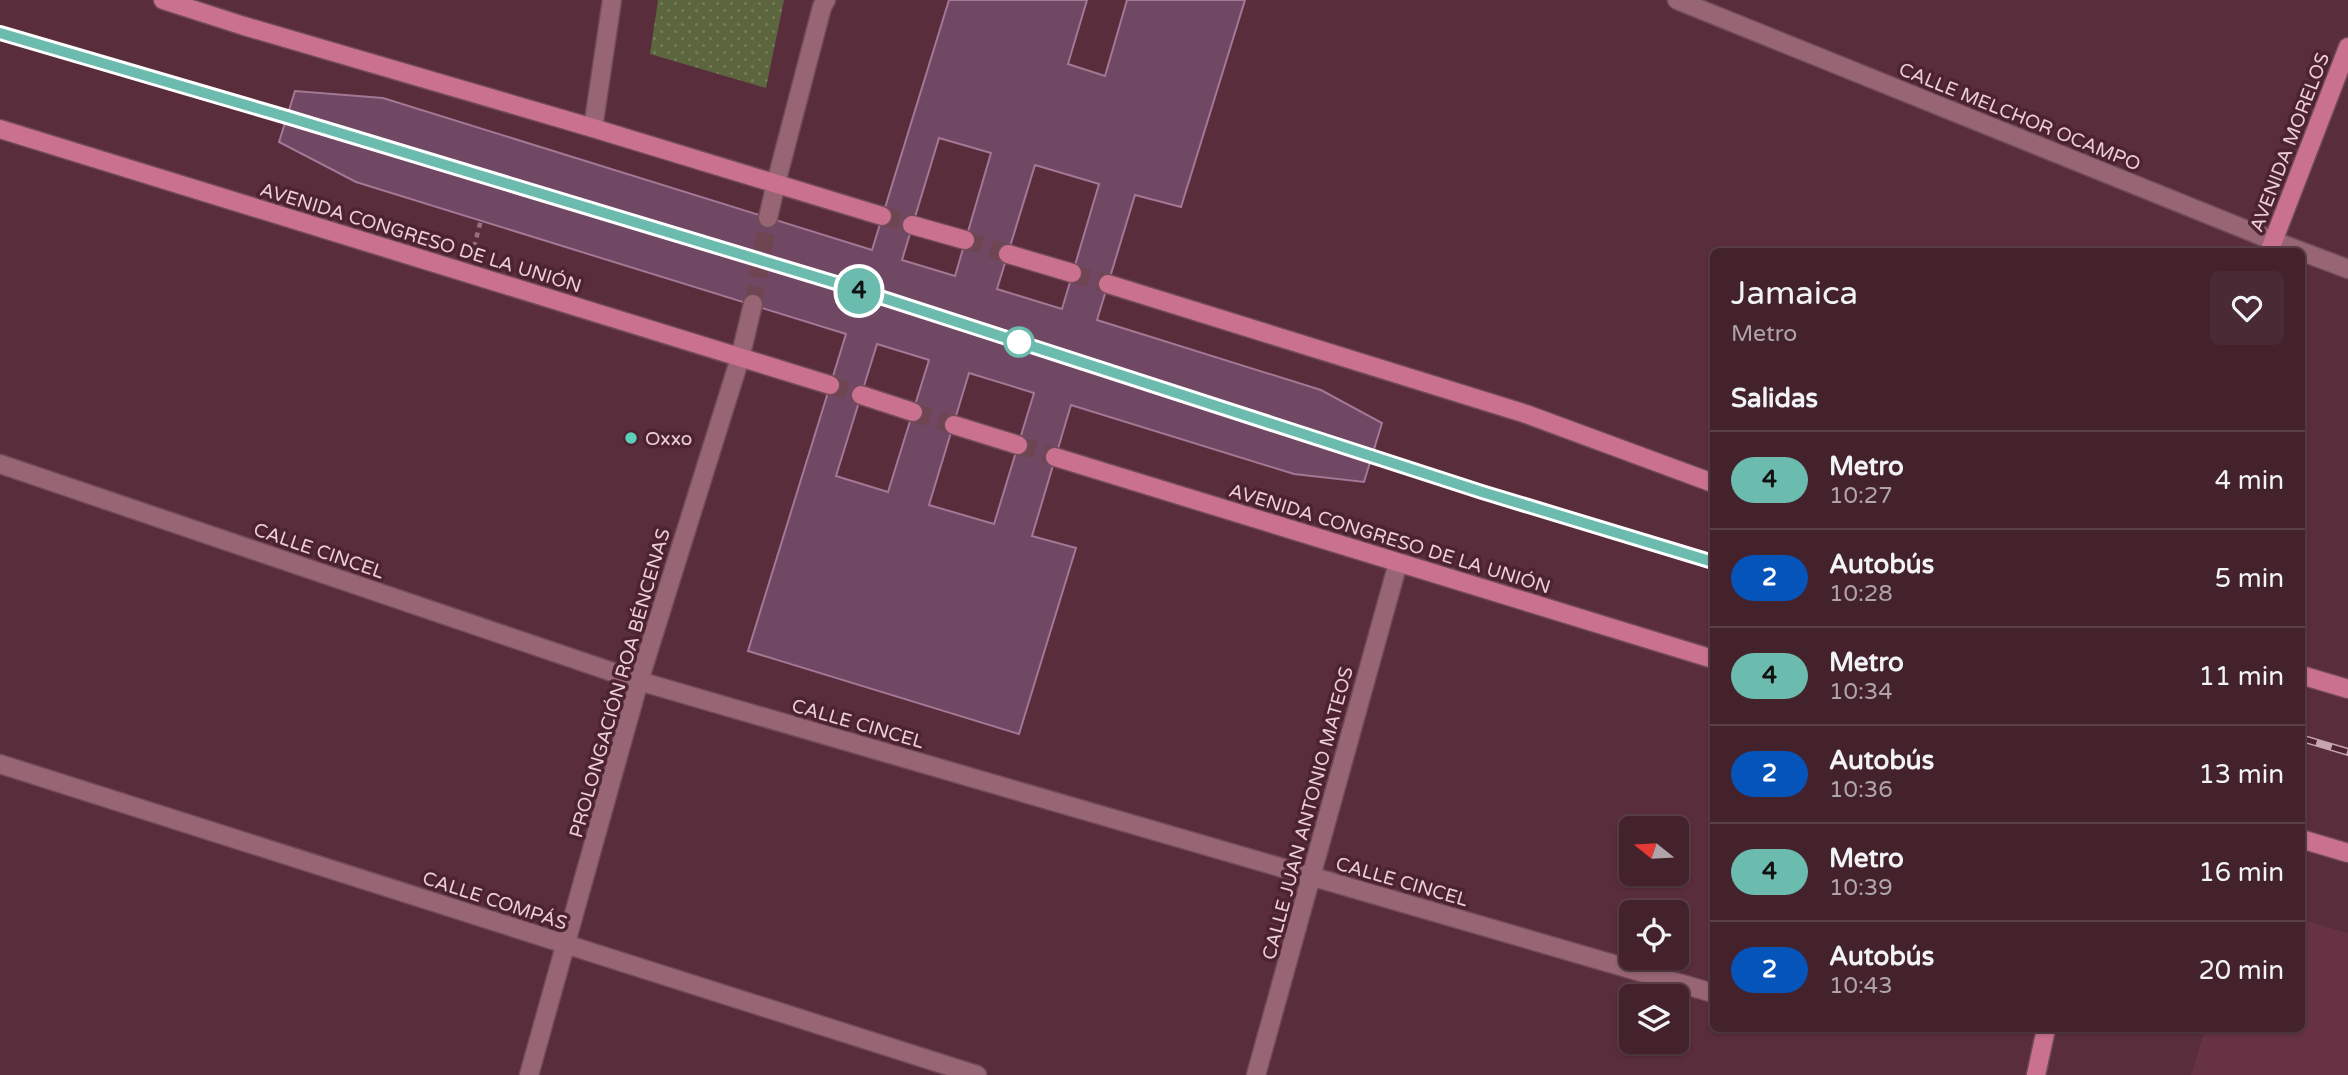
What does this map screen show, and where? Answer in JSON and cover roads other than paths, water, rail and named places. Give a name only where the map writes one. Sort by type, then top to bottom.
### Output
[{"type":"main road","points":[[163,0],[882,216]]},
{"type":"main road","name":"AVENIDA MORELOS","points":[[2272,246],[2348,47]]},
{"type":"main road","name":"AVENIDA CONGRESO DE LA UNIÓN","points":[[0,129],[830,385]]},
{"type":"main road","points":[[912,225],[965,240]]},
{"type":"main road","points":[[1008,254],[1072,273]]},
{"type":"main road","points":[[1108,284],[1526,414],[1710,482]]},
{"type":"main road","points":[[861,395],[913,412]]},
{"type":"main road","points":[[954,425],[1018,445]]},
{"type":"main road","name":"AVENIDA CONGRESO DE LA UNIÓN","points":[[1055,457],[1710,658]]},
{"type":"main road","points":[[2305,676],[2348,689]]},
{"type":"main road","points":[[2305,840],[2348,853]]},
{"type":"main road","points":[[2036,1075],[2045,1032]]},
{"type":"street","points":[[593,128],[612,0]]},
{"type":"street","points":[[768,218],[826,0]]},
{"type":"street","name":"CALLE MELCHOR OCAMPO","points":[[1676,0],[2223,220],[2272,246]]},
{"type":"street","name":"CALLE MELCHOR OCAMPO","points":[[2305,256],[2348,269]]},
{"type":"street","name":"PROLONGACIÓN ROA BÉNCENAS","points":[[529,1075],[639,681],[740,358],[753,304]]},
{"type":"street","name":"CALLE CINCEL","points":[[0,464],[639,681],[1710,992]]},
{"type":"street","name":"CALLE JUAN ANTONIO MATEOS","points":[[1256,1075],[1398,563]]},
{"type":"street","name":"CALLE COMPÁS","points":[[0,764],[977,1075]]},
{"type":"tunnel","points":[[882,216],[912,225]]},
{"type":"tunnel","points":[[753,304],[768,218]]},
{"type":"tunnel","points":[[965,240],[1008,254]]},
{"type":"tunnel","points":[[1072,273],[1108,284]]},
{"type":"tunnel","points":[[830,385],[861,395]]},
{"type":"tunnel","points":[[913,412],[954,425]]},
{"type":"tunnel","points":[[1018,445],[1055,457]]},
{"type":"railway","points":[[0,33],[287,117]]},
{"type":"railway","points":[[1372,455],[1482,492],[1710,561]]},
{"type":"railway","points":[[2305,739],[2348,752]]},
{"type":"metro line","name":"4","points":[[0,33],[846,286],[1482,492],[1710,561]]},
{"type":"place","name":"Oxxo","points":[[631,438]]}]
